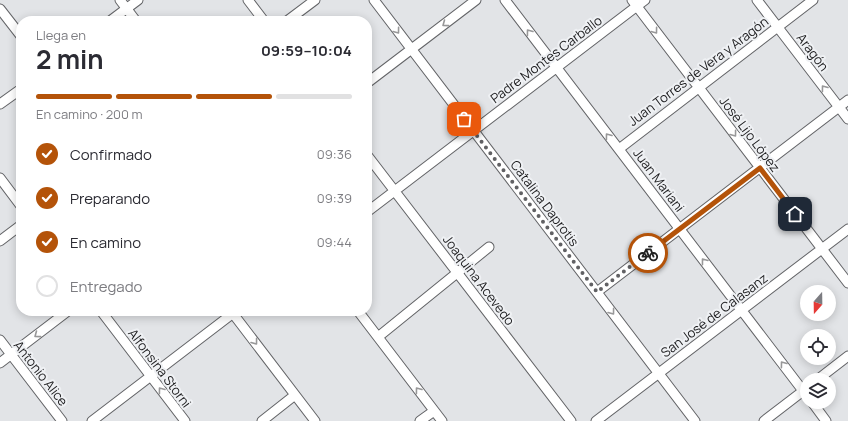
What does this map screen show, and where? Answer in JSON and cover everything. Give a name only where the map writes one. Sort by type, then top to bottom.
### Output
[{"type":"street","points":[[120,0],[132,16]]},
{"type":"street","points":[[117,16],[138,0]]},
{"type":"street","points":[[248,0],[260,16]]},
{"type":"street","points":[[294,16],[315,0]]},
{"type":"street","name":"Catalina Daprotis","points":[[374,0],[695,421]]},
{"type":"street","points":[[372,79],[476,0]]},
{"type":"street","name":"Juan Mariani","points":[[505,0],[618,149],[800,383]]},
{"type":"street","name":"Padre Montes Carballo","points":[[372,208],[556,68],[634,3],[645,0]]},
{"type":"street","name":"Aragón","points":[[757,0],[848,119]]},
{"type":"street","name":"Juan Torres de Vera y Aragón","points":[[618,149],[813,0]]},
{"type":"street","name":"José Lijo López","points":[[634,3],[848,283]]},
{"type":"street","points":[[0,9],[16,30]]},
{"type":"street","points":[[0,104],[16,92]]},
{"type":"street","points":[[597,292],[848,100]]},
{"type":"street","name":"Joaquina Acevedo","points":[[372,162],[571,421]]},
{"type":"street","points":[[0,178],[16,199]]},
{"type":"street","points":[[0,241],[16,229]]},
{"type":"street","name":"San José de Calasanz","points":[[596,421],[848,229]]},
{"type":"street","points":[[378,337],[489,247]]},
{"type":"street","points":[[0,363],[62,316]]},
{"type":"street","name":"Alfonsina Storni","points":[[105,316],[185,421]]},
{"type":"street","points":[[92,421],[228,316]]},
{"type":"street","points":[[236,316],[315,421]]},
{"type":"street","points":[[362,316],[442,421]]},
{"type":"street","name":"Antonio Alice","points":[[0,340],[62,421]]},
{"type":"street","points":[[826,373],[848,356]]},
{"type":"street","points":[[262,421],[295,395]]},
{"type":"street","points":[[764,421],[800,395]]},
{"type":"street","points":[[817,409],[826,421]]},
{"type":"street","points":[[420,421],[434,411]]},
{"type":"way so far","points":[[464,119],[597,292],[648,253]]},
{"type":"route","points":[[648,253],[760,168],[795,214]]}]
